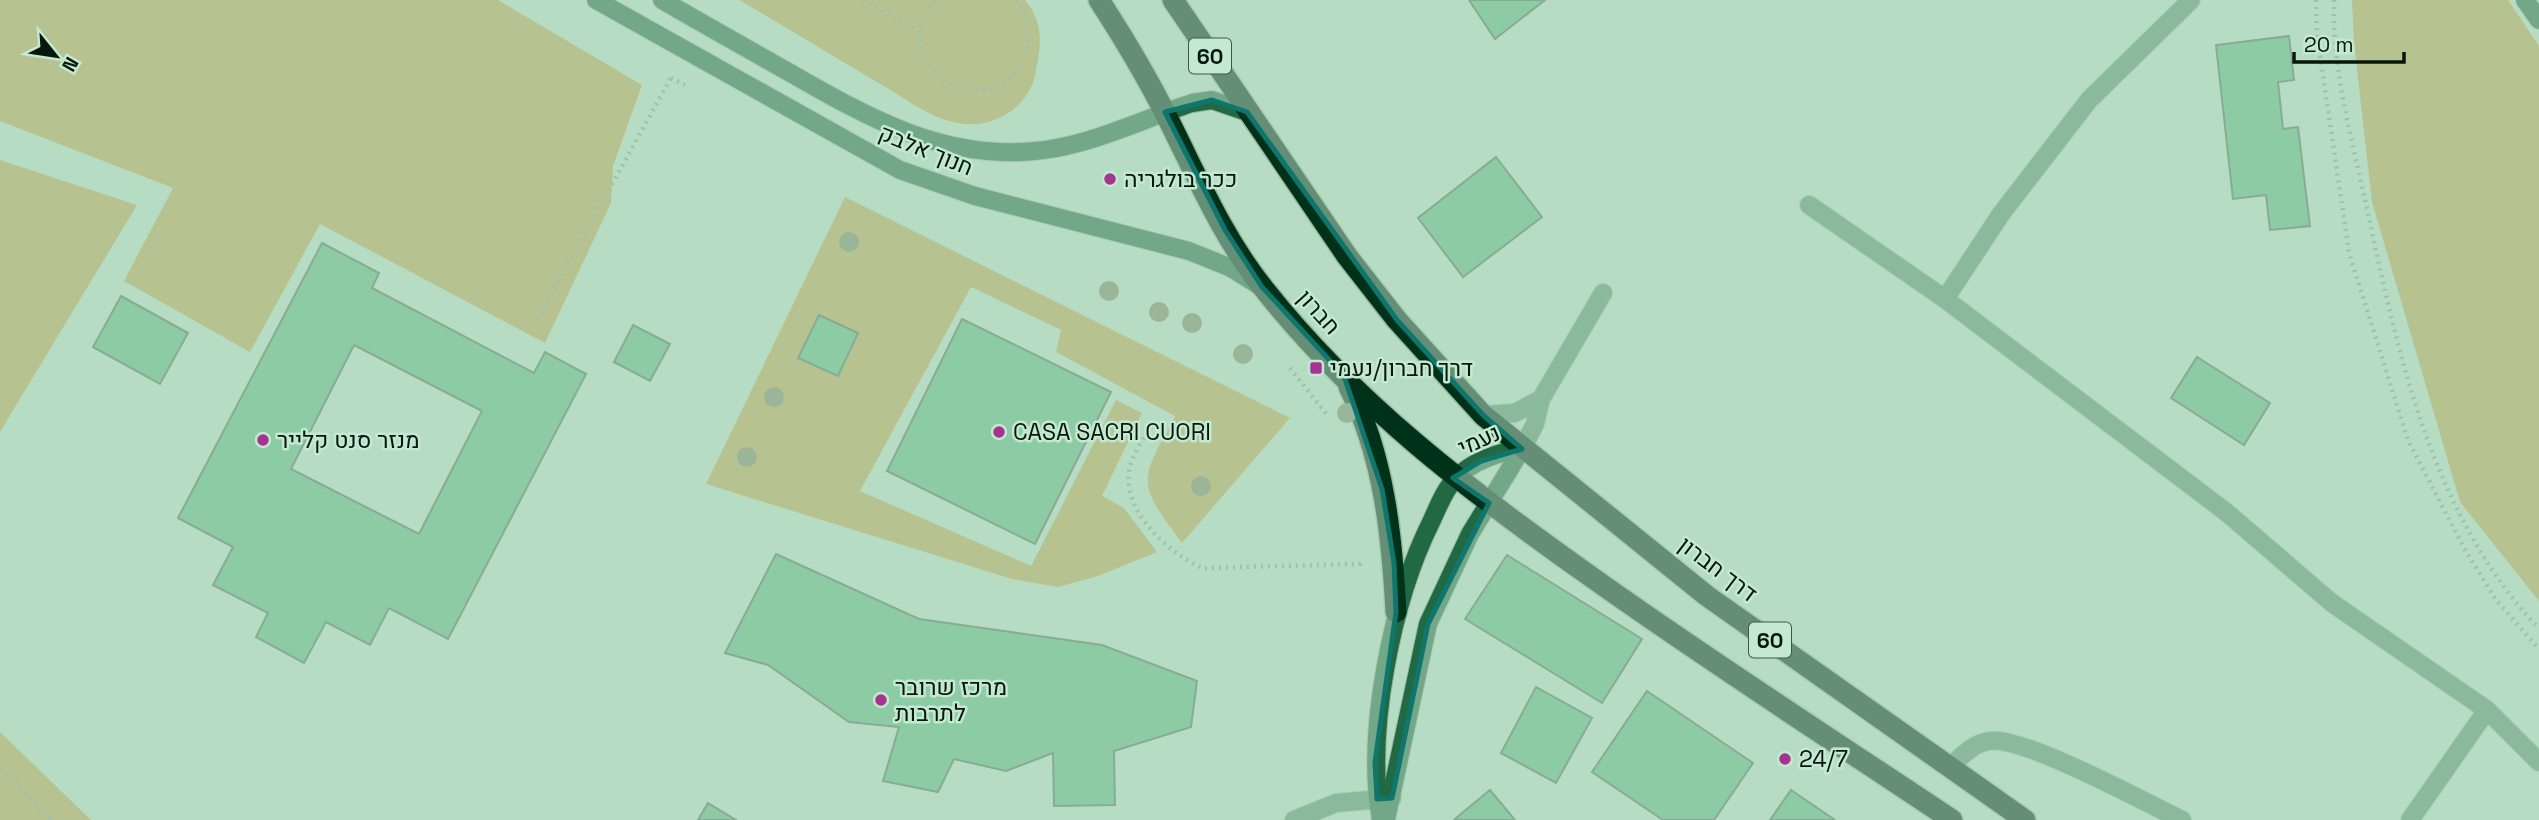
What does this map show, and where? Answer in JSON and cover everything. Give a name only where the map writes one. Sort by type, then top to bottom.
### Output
[{"type":"highway","name":"60","points":[[1099,0],[1165,112]]},
{"type":"highway","name":"60","points":[[1174,0],[1247,112],[1347,256],[1397,320],[1483,415],[1522,449]]},
{"type":"highway","name":"חברון","points":[[1165,112],[1225,230],[1262,287],[1344,376],[1455,479],[1489,503]]},
{"type":"highway","points":[[1344,376],[1355,399],[1385,500],[1392,542],[1396,612]]},
{"type":"highway","name":"דרך חברון","points":[[1522,449],[1707,596],[2025,820]]},
{"type":"highway","name":"60","points":[[1489,503],[1695,650],[1952,820]]},
{"type":"street","name":"חנוך אלבק","points":[[596,0],[870,155],[912,174],[975,197],[1189,251],[1231,268],[1262,287]]},
{"type":"street","name":"חנוך אלבק","points":[[662,0],[869,117],[910,135],[949,147],[994,153],[1036,151],[1099,137],[1165,112],[1212,100],[1247,112]]},
{"type":"street","points":[[1945,299],[2001,214],[2089,100],[2192,0]]},
{"type":"street","points":[[2525,0],[2539,20]]},
{"type":"street","points":[[1809,205],[1945,299],[2251,534],[2332,603],[2487,710],[2539,762]]},
{"type":"street","points":[[1522,449],[1535,424],[1541,400],[1603,293]]},
{"type":"street","points":[[1483,415],[1516,413],[1541,400]]},
{"type":"street","name":"נעמי","points":[[1385,798],[1375,762],[1378,729],[1396,612],[1423,538],[1455,479],[1481,461],[1522,449]]},
{"type":"street","name":"נעמי","points":[[1384,820],[1385,798],[1428,624],[1446,580],[1522,449]]},
{"type":"street","points":[[2410,820],[2487,710]]},
{"type":"street","points":[[1950,767],[1976,745],[2004,741],[2059,762],[2182,820]]},
{"type":"street","points":[[1294,820],[1336,803],[1385,798]]},
{"type":"path","points":[[863,0],[919,32]]},
{"type":"path","points":[[933,0],[924,14],[919,32],[921,51],[929,68],[940,80],[955,88],[987,90],[1015,72],[1025,56],[1029,38],[1026,19],[1015,0]]},
{"type":"path","points":[[2316,0],[2317,34],[2349,253],[2408,440],[2464,548],[2496,600],[2539,649]]},
{"type":"path","points":[[2334,0],[2343,96],[2397,349],[2405,374],[2438,473],[2479,549],[2539,629]]},
{"type":"path","points":[[537,319],[686,51]]},
{"type":"path","points":[[671,78],[694,89]]},
{"type":"path","points":[[1281,357],[1332,422]]},
{"type":"path","points":[[1151,426],[1130,465],[1133,498],[1147,525],[1183,561],[1202,568],[1360,564]]},
{"type":"path","points":[[0,768],[52,820]]},
{"type":"highlighted area","points":[[1212,100],[1247,112],[1397,320],[1483,415],[1522,449],[1481,461],[1453,478],[1489,503],[1428,624],[1392,798],[1377,799],[1375,762],[1396,612],[1394,563],[1382,489],[1344,376],[1262,287],[1225,230],[1165,112]]},
{"type":"shaded area","points":[[0,0],[498,0],[642,85],[613,166],[611,203],[545,343],[320,224],[250,352],[124,281],[173,188],[0,121]]},
{"type":"shaded area","points":[[739,0],[1025,0],[1039,27],[1039,55],[1035,75],[1025,98],[1006,114],[983,123],[958,123],[916,106]]},
{"type":"shaded area","points":[[2352,0],[2508,0],[2539,46],[2539,601],[2460,502],[2372,202],[2354,43]]},
{"type":"shaded area","points":[[0,160],[137,205],[0,432]]},
{"type":"shaded area","points":[[845,197],[1290,418],[1182,543],[1159,511],[1148,484],[1152,460],[1175,416],[1056,352],[1061,330],[971,287],[860,491],[1031,566],[1116,400],[1142,413],[1102,496],[1124,508],[1157,552],[1098,576],[1058,587],[1012,579],[706,484]]},
{"type":"shaded area","points":[[0,732],[91,820],[0,820]]},
{"type":"building","points":[[1469,0],[1545,0],[1495,39]]},
{"type":"building","points":[[2289,36],[2294,80],[2278,82],[2283,129],[2298,127],[2310,226],[2270,230],[2266,195],[2233,199],[2216,45]]},
{"type":"building","points":[[1496,157],[1542,217],[1463,277],[1418,218]]},
{"type":"building","name":"מנזר סנט קלייר","points":[[322,243],[379,273],[372,288],[534,373],[545,352],[586,374],[448,639],[389,608],[370,645],[326,622],[304,663],[256,637],[268,613],[213,585],[233,547],[178,518]],"holes":[[[354,345],[482,411],[419,534],[291,469]]]},
{"type":"building","points":[[121,296],[188,333],[160,384],[93,347]]},
{"type":"building","points":[[819,315],[858,333],[838,376],[798,358]]},
{"type":"building","name":"CASA SACRI CUORI","points":[[962,319],[1111,392],[1035,544],[887,471]]},
{"type":"building","points":[[633,325],[670,344],[650,381],[614,362]]},
{"type":"building","points":[[2197,357],[2270,403],[2244,445],[2171,398]]},
{"type":"building","points":[[776,554],[919,619],[1102,645],[1197,681],[1191,727],[1114,751],[1115,805],[1054,806],[1053,753],[1006,771],[954,759],[938,792],[883,781],[899,727],[849,722],[768,665],[725,653]]},
{"type":"building","points":[[1507,555],[1642,639],[1602,703],[1465,619]]},
{"type":"building","points":[[1536,687],[1592,718],[1556,783],[1501,753]]},
{"type":"building","points":[[1647,691],[1753,763],[1714,820],[1663,820],[1592,772]]},
{"type":"building","points":[[1490,790],[1515,820],[1454,820],[1462,813]]},
{"type":"building","points":[[1791,790],[1835,820],[1770,820]]},
{"type":"building","points":[[708,803],[736,820],[698,820]]},
{"type":"place","name":"ככר בולגריה","points":[[1110,179]]},
{"type":"place","name":"דרך חברון/נעמי","points":[[1316,368]]},
{"type":"place","name":"CASA SACRI CUORI","points":[[999,432]]},
{"type":"place","name":"מנזר סנט קלייר","points":[[263,440]]},
{"type":"place","name":"מרכז שרובר לתרבות","points":[[881,700]]},
{"type":"place","name":"24/7","points":[[1785,759]]}]
